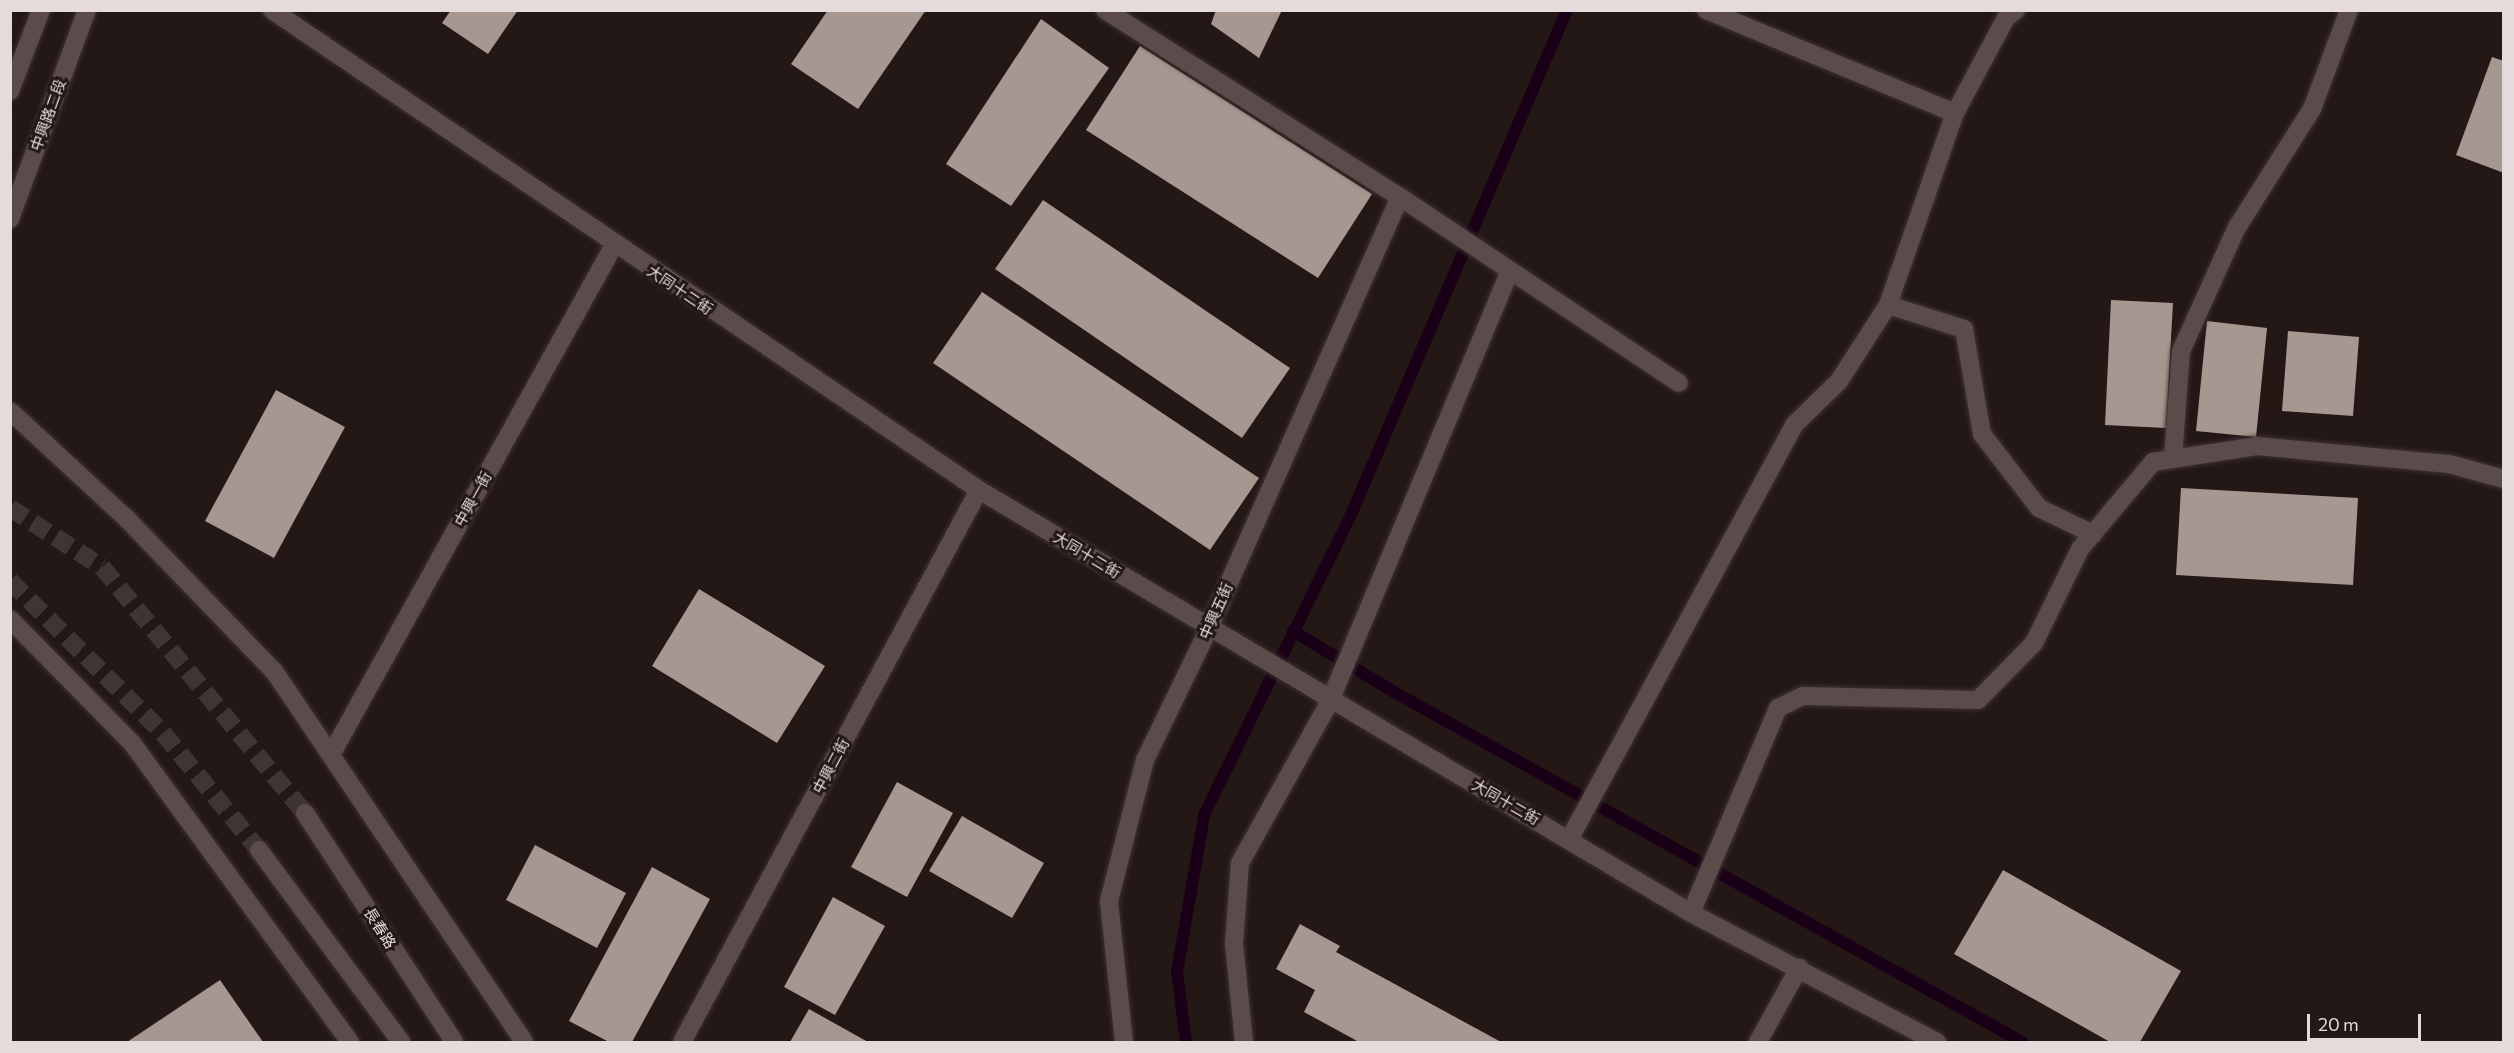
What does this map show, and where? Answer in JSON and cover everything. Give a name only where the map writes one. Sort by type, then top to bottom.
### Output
[{"type":"street","points":[[10,91],[41,10]]},
{"type":"street","name":"中興路二段","points":[[10,219],[87,10]]},
{"type":"street","name":"大同十二街","points":[[272,10],[614,245],[979,490],[1328,700],[1570,838],[1691,913],[1937,1042]]},
{"type":"street","points":[[1105,10],[1400,197],[1509,273],[1678,383]]},
{"type":"street","points":[[1706,10],[1955,113]]},
{"type":"street","points":[[1570,838],[1795,424],[1839,381],[1888,305],[1955,113],[2006,18],[2016,10]]},
{"type":"street","points":[[2173,459],[2181,351],[2236,229],[2312,109],[2349,10]]},
{"type":"street","name":"中興五街","points":[[1124,1042],[1109,901],[1145,759],[1210,629],[1400,197]]},
{"type":"street","name":"中興一街","points":[[332,753],[614,245]]},
{"type":"street","points":[[1244,1042],[1234,944],[1240,863],[1328,700],[1509,273]]},
{"type":"street","points":[[1888,305],[1964,329],[1982,434],[2039,508],[2093,534]]},
{"type":"street","points":[[10,411],[126,518],[274,671],[332,753],[524,1042]]},
{"type":"street","points":[[1691,913],[1778,708],[1803,696],[1978,700],[2034,643],[2080,549],[2153,462],[2258,446],[2449,464],[2504,479]]},
{"type":"street","name":"中興二街","points":[[682,1042],[979,490]]},
{"type":"street","points":[[10,619],[132,742],[350,1042]]},
{"type":"street","name":"長春路","points":[[305,813],[454,1042]]},
{"type":"street","points":[[259,850],[401,1042]]},
{"type":"street","points":[[1758,1042],[1799,968]]},
{"type":"building","points":[[451,10],[518,10],[488,54],[442,23]]},
{"type":"building","points":[[828,10],[926,10],[858,109],[791,64]]},
{"type":"building","points":[[1216,10],[1282,10],[1259,58],[1211,24]]},
{"type":"building","points":[[1041,19],[1109,68],[1011,206],[946,164]]},
{"type":"building","points":[[1140,46],[1372,194],[1318,278],[1086,130]]},
{"type":"building","points":[[2492,57],[2504,61],[2504,173],[2456,155]]},
{"type":"building","points":[[1043,200],[1290,368],[1242,438],[995,269]]},
{"type":"building","points":[[982,292],[1259,478],[1210,550],[933,363]]},
{"type":"building","points":[[2111,300],[2173,303],[2166,428],[2105,425]]},
{"type":"building","points":[[2207,321],[2267,328],[2256,437],[2196,431]]},
{"type":"building","points":[[2288,331],[2359,337],[2353,416],[2282,411]]},
{"type":"building","points":[[276,390],[345,427],[274,558],[205,521]]},
{"type":"building","points":[[2181,488],[2358,498],[2353,585],[2176,575]]},
{"type":"building","points":[[699,589],[825,666],[777,743],[652,666]]},
{"type":"building","points":[[897,782],[953,813],[907,897],[851,867]]},
{"type":"building","points":[[962,816],[1044,863],[1012,918],[929,871]]},
{"type":"building","points":[[535,845],[626,893],[597,948],[506,900]]},
{"type":"building","points":[[652,867],[710,899],[632,1042],[609,1042],[569,1021]]},
{"type":"building","points":[[2003,870],[2181,971],[2140,1042],[2110,1042],[1954,954]]},
{"type":"building","points":[[833,897],[885,926],[835,1015],[784,987]]},
{"type":"building","points":[[1300,924],[1340,946],[1336,952],[1501,1042],[1359,1042],[1304,1012],[1315,990],[1276,969]]},
{"type":"building","points":[[220,980],[263,1042],[127,1042]]},
{"type":"building","points":[[809,1009],[868,1042],[790,1042]]},
{"type":"waterway","points":[[1186,1042],[1177,972],[1204,815],[1350,517],[1567,10]]},
{"type":"waterway","points":[[1293,631],[1394,692],[2022,1042]]},
{"type":"tunnel","points":[[10,508],[102,567],[305,813]]},
{"type":"tunnel","points":[[10,581],[163,733],[259,850]]}]
